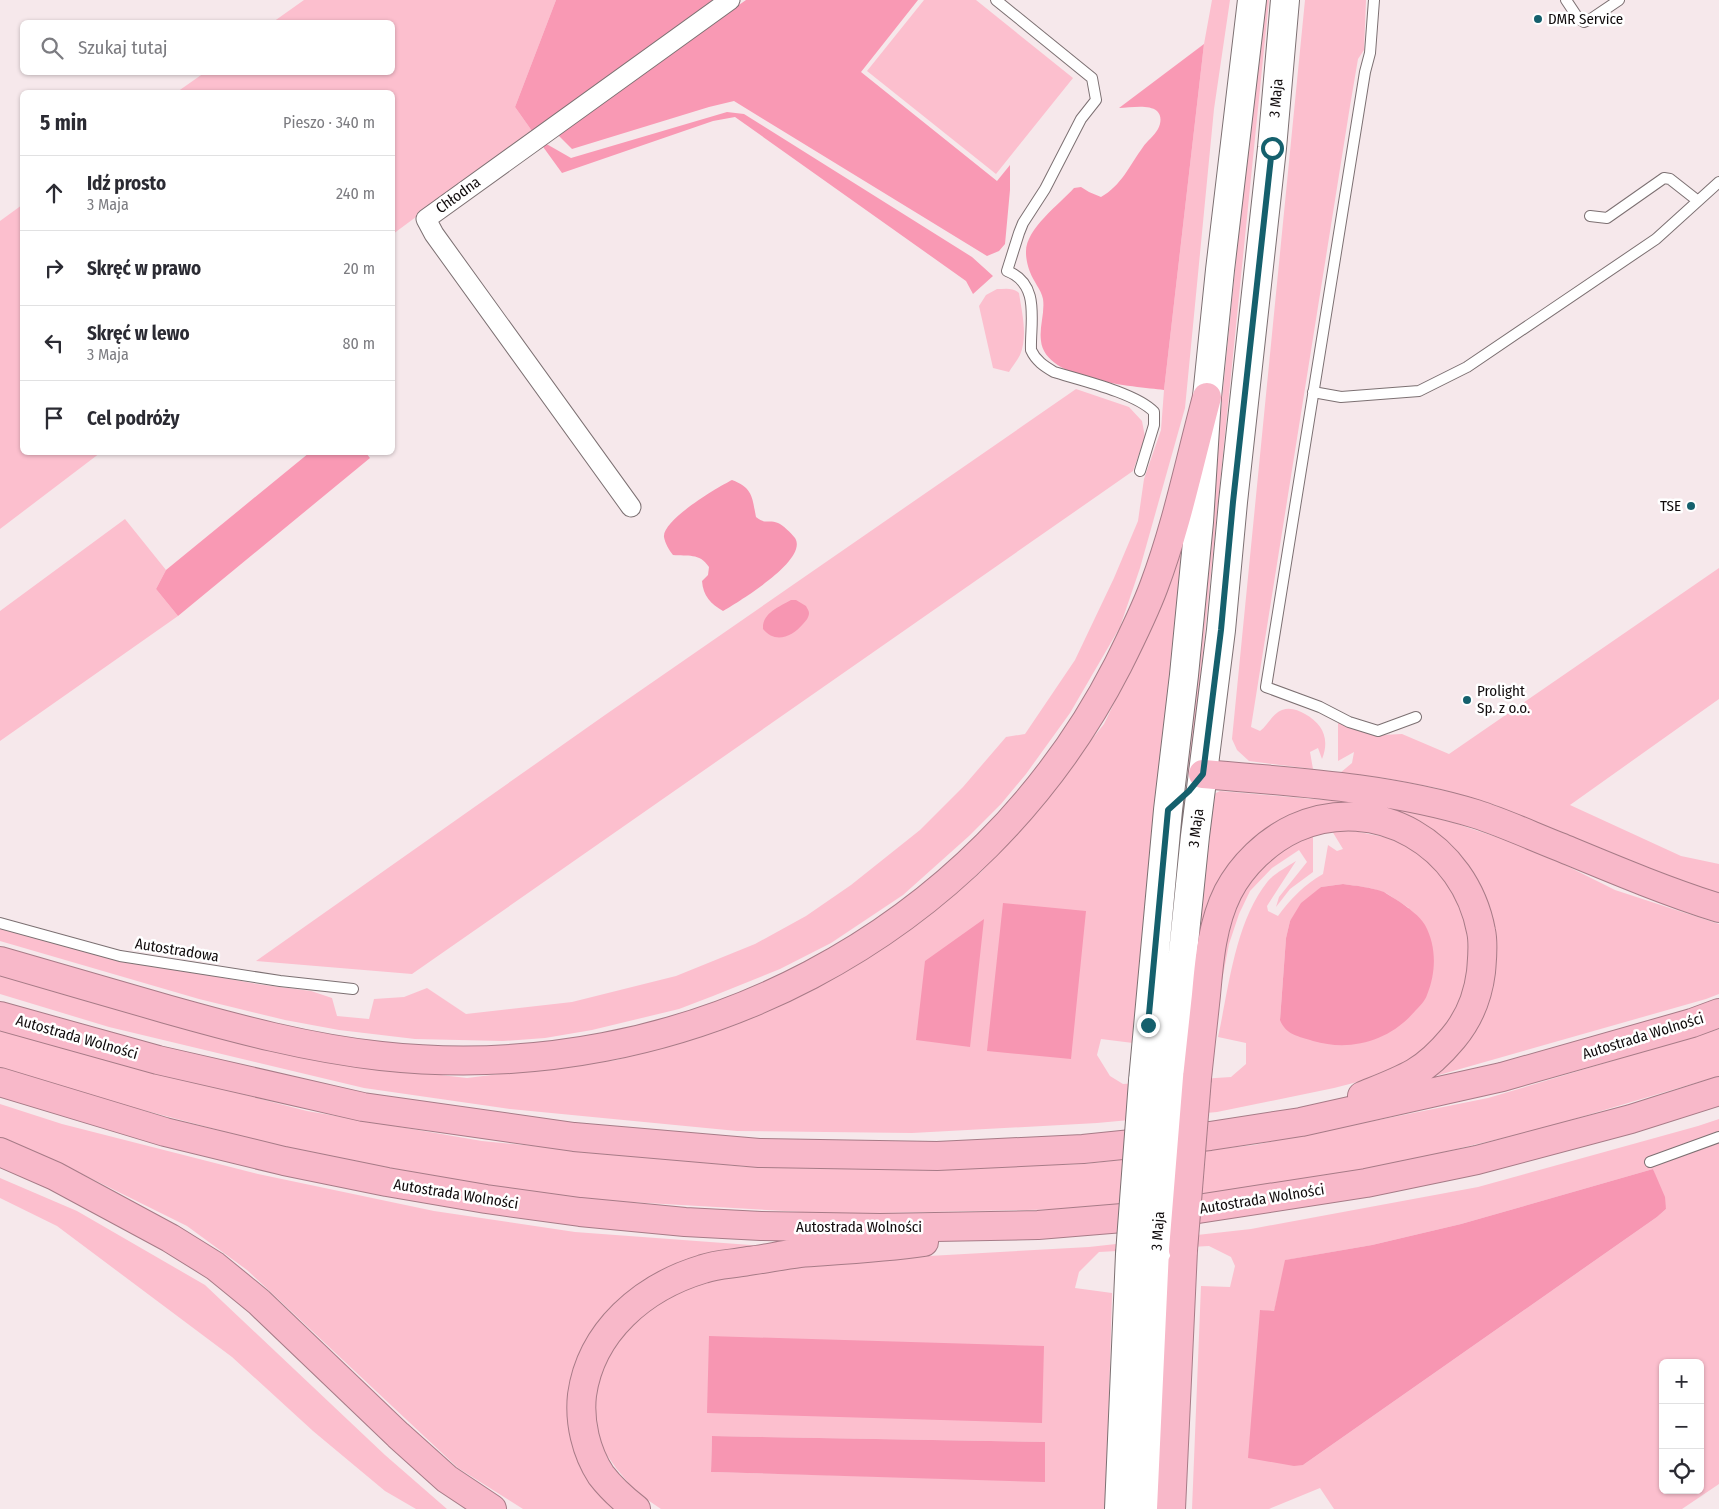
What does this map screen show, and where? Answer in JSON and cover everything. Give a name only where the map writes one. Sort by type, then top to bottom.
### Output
[{"type":"highway","points":[[0,961],[211,1022],[314,1046],[382,1056],[458,1060],[532,1058],[586,1051],[673,1032],[764,999],[859,948],[940,889],[1018,813],[1064,754],[1106,687],[1147,604],[1164,557],[1207,397]]},
{"type":"highway","points":[[1203,774],[1345,788],[1443,805],[1476,814],[1668,892],[1719,908]]},
{"type":"highway","points":[[1171,1509],[1170,1250],[1197,1078],[1208,975],[1216,924],[1228,891],[1243,870],[1262,849],[1274,840],[1318,820],[1351,816],[1376,819],[1397,826],[1425,841],[1456,872],[1465,886],[1482,932],[1483,957],[1476,995],[1471,1009],[1453,1038],[1414,1073],[1301,1122]]},
{"type":"highway","name":"Autostrada Wolności","points":[[0,1016],[158,1060],[363,1107],[574,1137],[759,1153],[937,1156],[1064,1150],[1210,1136],[1301,1122],[1502,1077],[1692,1023],[1719,1013]]},
{"type":"highway","name":"Autostrada Wolności","points":[[0,1082],[165,1132],[284,1161],[387,1182],[533,1206],[685,1222],[762,1226],[880,1228],[1038,1225],[1159,1215],[1366,1183],[1477,1160],[1631,1119],[1719,1091]]},
{"type":"highway","points":[[0,1152],[55,1176],[170,1238],[215,1266],[302,1341],[398,1435],[447,1479],[492,1509]]},
{"type":"highway","points":[[636,1509],[618,1495],[601,1474],[588,1447],[582,1424],[582,1401],[584,1381],[591,1361],[604,1338],[618,1318],[646,1295],[678,1278],[704,1268],[798,1253],[887,1248],[1038,1225]]},
{"type":"main road","name":"3 Maja","points":[[1119,1509],[1130,1254],[1143,1081],[1168,810],[1198,532],[1207,397],[1252,0]]},
{"type":"main road","name":"3 Maja","points":[[1146,1509],[1170,1250],[1170,1079],[1195,836],[1221,630],[1233,502],[1272,148],[1285,0]]},
{"type":"main road","points":[[1168,810],[1189,791],[1203,774]]},
{"type":"street","name":"Chłodna","points":[[632,507],[434,234],[426,218],[730,0]]},
{"type":"lane","points":[[996,0],[1092,78],[1096,100],[1081,119],[1045,189],[1023,223],[1018,233],[1007,271],[1020,279],[1027,288],[1032,300],[1031,350],[1034,357],[1043,366],[1054,372],[1132,397],[1148,406],[1154,412],[1154,426],[1140,471]]},
{"type":"lane","points":[[1374,0],[1370,53],[1365,72],[1266,688],[1320,707],[1349,722],[1378,731],[1416,717]]},
{"type":"lane","points":[[1566,0],[1578,18],[1584,22],[1591,20],[1619,0]]},
{"type":"lane","points":[[1590,216],[1607,218],[1664,178],[1670,179],[1698,201]]},
{"type":"lane","points":[[1313,392],[1341,397],[1419,391],[1467,367],[1648,244],[1719,182]]},
{"type":"lane","name":"Autostradowa","points":[[0,923],[120,956],[280,981],[352,990]]},
{"type":"lane","points":[[1650,1162],[1719,1137]]},
{"type":"shaded area","points":[[304,0],[556,0],[515,107],[532,131],[395,233],[395,90],[180,90],[201,75],[395,75],[395,20],[276,20]]},
{"type":"shaded area","points":[[556,0],[713,0],[532,131],[515,107]]},
{"type":"shaded area","points":[[746,0],[918,0],[861,72],[997,181],[1010,165],[1010,190],[1005,244],[999,251],[987,256],[734,101],[572,149],[556,133]]},
{"type":"shaded area","points":[[924,0],[976,0],[1073,78],[996,174],[867,71]]},
{"type":"shaded area","points":[[1212,0],[1230,0],[1214,109],[1185,408],[1140,568],[1120,627],[1070,713],[1026,774],[1001,804],[969,836],[903,895],[831,943],[780,969],[679,1009],[592,1030],[545,1038],[503,1041],[415,1039],[339,1030],[285,1020],[199,999],[0,941],[0,926],[120,959],[257,984],[311,991],[332,998],[337,1016],[369,1019],[374,999],[404,997],[427,988],[466,1014],[572,1002],[676,976],[755,944],[806,916],[851,885],[920,830],[963,787],[1006,737],[1025,734],[1075,660],[1114,578],[1138,521],[1144,479],[1161,430],[1204,44]]},
{"type":"shaded area","points":[[1262,0],[1269,0],[1191,770],[1188,772],[1185,769]]},
{"type":"shaded area","points":[[1305,0],[1366,0],[1364,50],[1358,59],[1350,106],[1251,727],[1260,731],[1275,714],[1285,709],[1297,710],[1311,718],[1320,727],[1325,739],[1322,759],[1318,748],[1310,752],[1313,769],[1249,761],[1237,750],[1232,739]]},
{"type":"shaded area","points":[[1204,44],[1164,390],[1113,383],[1074,373],[1058,365],[1046,354],[1041,341],[1043,299],[1031,275],[1026,255],[1027,244],[1037,226],[1074,188],[1081,187],[1101,197],[1120,181],[1156,132],[1159,127],[1160,115],[1157,111],[1149,108],[1119,108]]},
{"type":"shaded area","points":[[727,112],[744,114],[972,257],[993,276],[973,294],[966,281],[735,117],[713,121],[562,173],[541,144],[543,142],[571,158]]},
{"type":"shaded area","points":[[20,206],[20,455],[97,455],[0,529],[0,221]]},
{"type":"shaded area","points":[[997,289],[1012,289],[1019,293],[1023,316],[1024,340],[1022,348],[1019,357],[1009,372],[993,368],[979,306],[986,295]]},
{"type":"shaded area","points":[[1076,389],[1129,407],[1142,421],[1145,437],[1133,471],[412,974],[256,961],[605,715]]},
{"type":"shaded area","points":[[307,455],[368,455],[370,458],[178,616],[156,589],[166,570]]},
{"type":"shaded area","points":[[732,480],[748,490],[756,517],[762,521],[775,522],[782,525],[795,538],[797,547],[792,557],[770,579],[723,611],[711,602],[704,591],[702,581],[708,575],[709,567],[697,557],[673,555],[664,537],[666,530],[681,513],[715,489]]},
{"type":"shaded area","points":[[125,519],[166,570],[156,589],[178,616],[0,741],[0,611]]},
{"type":"shaded area","points":[[1187,521],[1133,1043],[1101,1039],[1097,1055],[1110,1076],[1123,1084],[1231,1077],[1246,1064],[1246,1043],[1218,1037],[1230,976],[1248,916],[1257,897],[1268,881],[1296,861],[1267,906],[1268,911],[1278,916],[1298,892],[1323,874],[1328,845],[1337,851],[1343,849],[1332,831],[1354,831],[1384,837],[1408,846],[1442,872],[1459,903],[1468,925],[1467,983],[1458,1009],[1442,1034],[1409,1060],[1369,1079],[1217,1112],[1097,1123],[912,1133],[737,1131],[510,1109],[364,1088],[109,1027],[0,994],[0,973],[335,1063],[467,1078],[617,1060],[745,1020],[817,987],[921,922],[981,872],[1019,831],[1104,724],[1143,643]],"holes":[[[1343,884],[1370,888],[1386,893],[1409,908],[1280,1020],[1286,938],[1290,921],[1321,887]]]},
{"type":"shaded area","points":[[1719,568],[1719,699],[1570,805],[1681,856],[1719,864],[1719,894],[1632,863],[1495,805],[1437,788],[1385,778],[1340,773],[1352,763],[1354,752],[1338,761],[1338,723],[1382,735],[1402,734],[1449,754]]},
{"type":"shaded area","points":[[791,600],[796,600],[806,606],[809,613],[806,620],[799,629],[789,635],[778,637],[768,634],[763,629],[765,619],[772,611]]},
{"type":"shaded area","points":[[1220,791],[1347,802],[1409,811],[1454,823],[1533,849],[1615,890],[1719,924],[1719,994],[1432,1077],[1493,965],[1442,842],[1320,810],[1211,902],[1198,946],[1211,801],[1214,794]]},
{"type":"shaded area","points":[[1313,835],[1313,872],[1290,889],[1276,907],[1279,897],[1307,862],[1299,850],[1272,868],[1250,891],[1239,914],[1229,944],[1216,1012],[1222,941],[1242,890],[1273,854]]},
{"type":"shaded area","points":[[1343,884],[1384,892],[1414,912],[1423,922],[1429,933],[1434,960],[1432,978],[1426,997],[1406,1021],[1382,1036],[1369,1041],[1341,1045],[1327,1044],[1298,1036],[1289,1032],[1280,1020],[1286,938],[1290,921],[1301,903],[1321,887]]},
{"type":"shaded area","points":[[1003,903],[1086,911],[1071,1059],[987,1051]]},
{"type":"shaded area","points":[[984,919],[970,1047],[916,1040],[925,961]]},
{"type":"shaded area","points":[[1719,1029],[1719,1076],[1537,1130],[1372,1169],[1227,1194],[1068,1209],[838,1214],[559,1198],[303,1152],[0,1071],[0,1031],[307,1111],[482,1141],[748,1167],[912,1169],[1084,1164],[1254,1145],[1488,1098]]},
{"type":"shaded area","points":[[0,1104],[62,1124],[258,1174],[434,1211],[575,1232],[778,1247],[661,1273],[573,1384],[615,1509],[523,1509],[458,1468],[247,1270],[187,1226],[66,1166],[0,1138]]},
{"type":"shaded area","points":[[1719,1119],[1719,1484],[1682,1509],[1334,1509],[1320,1488],[1269,1509],[1192,1509],[1201,1286],[1230,1287],[1235,1266],[1231,1257],[1209,1246],[1099,1252],[1079,1272],[1075,1288],[1112,1293],[1106,1509],[661,1509],[636,1492],[616,1468],[602,1448],[596,1427],[594,1400],[604,1360],[615,1340],[667,1292],[724,1274],[840,1261],[1089,1247],[1251,1229],[1478,1187]],"holes":[[[1653,1169],[1666,1209],[1657,1217],[1303,1465],[1260,1310],[1274,1312],[1286,1260],[1372,1245],[1461,1224]],[[712,1436],[1044,1442],[1045,1481],[711,1472]]]},
{"type":"shaded area","points":[[1653,1169],[1665,1197],[1666,1209],[1657,1217],[1303,1465],[1294,1466],[1248,1458],[1260,1310],[1274,1311],[1285,1260],[1372,1245],[1461,1224]]},
{"type":"shaded area","points":[[0,1178],[77,1211],[205,1285],[385,1455],[447,1509],[416,1509],[385,1491],[313,1431],[232,1357],[57,1226],[0,1198]]},
{"type":"shaded area","points":[[709,1336],[1044,1346],[1042,1423],[707,1413]]},
{"type":"shaded area","points":[[712,1436],[1045,1442],[1045,1482],[711,1472]]},
{"type":"place","name":"DMR Service","points":[[1538,19]]},
{"type":"place","name":"TSE","points":[[1691,506]]},
{"type":"place","name":"Prolight Sp. z o.o.","points":[[1467,700]]},
{"type":"route","points":[[1148,1025],[1168,810],[1189,791],[1203,774],[1221,630],[1233,502],[1272,148]]}]
